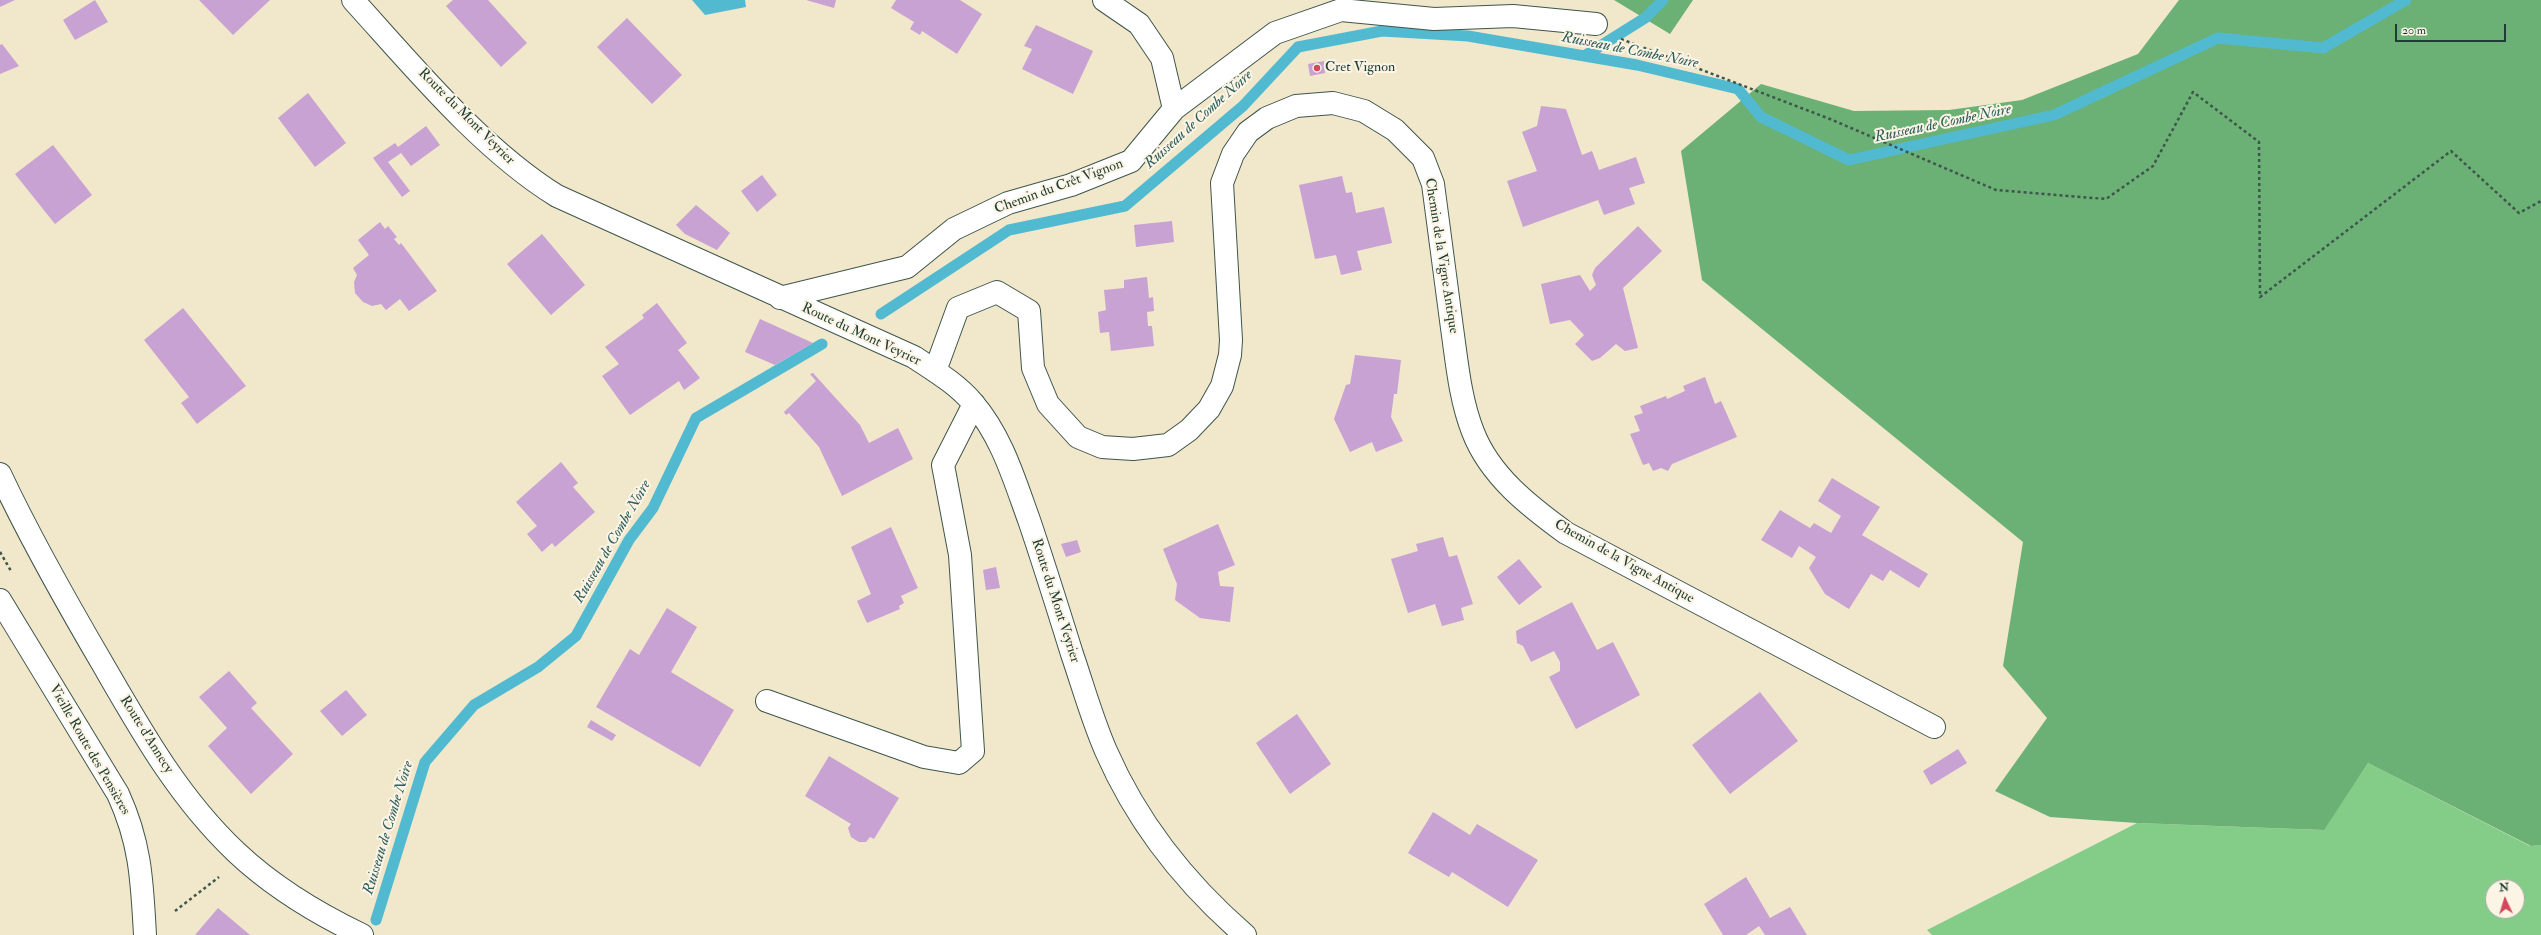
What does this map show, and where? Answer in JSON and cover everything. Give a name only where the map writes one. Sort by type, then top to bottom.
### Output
[{"type":"street","name":"Route du Mont Veyrier","points":[[352,0],[476,132],[530,180],[556,196],[914,357],[957,387],[974,404],[1005,454],[1047,572],[1088,701],[1106,750],[1123,786],[1159,844],[1213,908],[1245,935]]},
{"type":"street","points":[[1104,0],[1140,24],[1162,58],[1174,109]]},
{"type":"street","name":"Chemin du Crêt Vignon","points":[[780,298],[907,267],[954,229],[1008,203],[1071,185],[1131,161],[1174,109],[1276,33],[1341,10],[1434,19],[1512,16],[1586,23]]},
{"type":"street","name":"Chemin de la Vigne Antique","points":[[935,371],[958,308],[997,292],[1029,311],[1033,368],[1048,404],[1078,437],[1102,447],[1133,450],[1168,445],[1189,430],[1209,409],[1222,386],[1230,355],[1222,184],[1233,154],[1248,132],[1267,118],[1296,106],[1333,103],[1364,111],[1394,130],[1423,158],[1433,184],[1461,395],[1473,433],[1490,463],[1510,488],[1532,509],[1566,533],[1934,727]]},
{"type":"street","points":[[767,701],[924,757],[960,763],[973,751],[960,555],[943,465],[974,404]]},
{"type":"street","name":"Route d'Annecy","points":[[0,474],[81,628],[157,758],[198,811],[236,852],[279,888],[319,914],[362,935]]},
{"type":"street","name":"Vieille Route des Pensières","points":[[0,600],[118,794],[129,819],[138,848],[142,878],[145,932]]},
{"type":"path","points":[[1586,23],[1830,119],[1996,190],[2106,199],[2153,166],[2193,92],[2259,142],[2260,298],[2450,150],[2519,213],[2541,201]]},
{"type":"path","points":[[145,932],[187,903],[222,875]]},
{"type":"green space","points":[[1614,0],[1693,0],[1670,34]]},
{"type":"green space","points":[[2179,0],[2541,0],[2541,845],[2531,846],[2368,763],[2324,830],[2137,823],[2050,817],[1995,791],[2047,718],[2003,666],[2023,542],[1702,280],[1681,151],[1761,84],[1854,111],[1949,110],[2022,100],[2138,54]]},
{"type":"green space","points":[[2368,763],[2530,846],[2541,845],[2541,935],[1932,935],[1927,930],[2137,823],[2323,830]]},
{"type":"water","points":[[692,0],[745,0],[746,7],[705,15]]},
{"type":"building","points":[[0,0],[15,0],[0,7]]},
{"type":"building","points":[[95,0],[108,22],[75,40],[63,20]]},
{"type":"building","points":[[199,0],[270,0],[233,35]]},
{"type":"building","points":[[453,0],[488,0],[527,43],[501,67],[446,6]]},
{"type":"building","points":[[806,0],[836,0],[834,8]]},
{"type":"building","points":[[896,0],[960,0],[982,14],[957,54],[922,31],[920,35],[910,29],[914,22],[891,8]]},
{"type":"building","points":[[627,18],[682,75],[652,104],[597,47]]},
{"type":"building","points":[[1036,25],[1093,51],[1073,94],[1022,69],[1032,49],[1024,46]]},
{"type":"building","points":[[2,44],[19,66],[0,74],[0,45]]},
{"type":"building","name":"Cret Vignon","points":[[1324,61],[1325,73],[1310,76],[1308,64]]},
{"type":"building","points":[[308,93],[346,143],[315,167],[278,118]]},
{"type":"building","points":[[1541,106],[1566,109],[1582,155],[1592,151],[1599,170],[1636,157],[1645,183],[1629,188],[1635,204],[1604,215],[1598,200],[1523,227],[1507,181],[1537,171],[1522,132],[1537,126]]},
{"type":"building","points":[[426,126],[440,145],[411,166],[401,153],[388,162],[410,191],[402,197],[373,158],[395,143],[398,147]]},
{"type":"building","points":[[53,145],[92,195],[55,224],[15,174]]},
{"type":"building","points":[[762,175],[777,195],[757,212],[741,191]]},
{"type":"building","points":[[1342,176],[1346,193],[1352,192],[1356,213],[1384,207],[1392,243],[1357,251],[1362,270],[1341,275],[1336,255],[1315,259],[1299,185]]},
{"type":"building","points":[[696,205],[730,233],[717,250],[685,234],[676,225]]},
{"type":"building","points":[[1172,221],[1174,242],[1136,247],[1134,225]]},
{"type":"building","points":[[380,222],[385,229],[388,226],[397,237],[394,239],[399,245],[401,243],[437,291],[409,311],[400,299],[386,310],[381,304],[372,306],[363,302],[355,293],[354,282],[357,275],[353,268],[369,255],[358,240]]},
{"type":"building","points":[[1638,226],[1662,251],[1623,288],[1638,348],[1625,351],[1616,344],[1600,358],[1592,361],[1575,344],[1584,335],[1570,320],[1550,324],[1541,284],[1580,275],[1590,291],[1596,285],[1592,275],[1595,268]]},
{"type":"building","points":[[542,234],[585,285],[551,315],[507,264]]},
{"type":"building","points":[[1147,277],[1149,298],[1153,297],[1154,311],[1147,312],[1148,326],[1152,326],[1154,346],[1111,351],[1109,332],[1100,333],[1098,312],[1106,310],[1104,290],[1124,288],[1124,280]]},
{"type":"building","points":[[657,303],[687,343],[678,350],[700,378],[684,390],[679,381],[630,415],[602,376],[619,364],[605,347],[644,318],[642,315]]},
{"type":"building","points":[[183,308],[246,386],[197,424],[181,403],[189,397],[144,340]]},
{"type":"building","points":[[760,319],[813,343],[775,365],[745,352]]},
{"type":"building","points":[[1355,355],[1401,360],[1397,394],[1394,394],[1391,417],[1403,441],[1376,452],[1372,442],[1350,452],[1334,419],[1346,385],[1350,384]]},
{"type":"building","points":[[813,373],[860,425],[869,443],[898,428],[913,459],[842,496],[819,447],[789,413],[786,415],[784,412],[816,381],[810,374]]},
{"type":"building","points":[[1705,377],[1715,404],[1721,401],[1737,437],[1672,464],[1668,471],[1661,468],[1653,471],[1649,463],[1643,465],[1630,434],[1640,431],[1634,416],[1643,413],[1640,406],[1666,396],[1667,399],[1685,391],[1683,386]]},
{"type":"building","points":[[561,462],[578,483],[573,487],[595,512],[555,547],[552,543],[542,552],[527,534],[537,526],[516,502]]},
{"type":"building","points":[[1832,478],[1880,507],[1862,535],[1928,574],[1919,588],[1890,570],[1883,581],[1871,574],[1849,609],[1825,594],[1809,568],[1816,557],[1799,546],[1792,558],[1761,540],[1780,510],[1810,528],[1814,523],[1831,533],[1841,516],[1818,501]]},
{"type":"building","points":[[1218,524],[1235,565],[1218,572],[1220,586],[1234,587],[1230,622],[1200,618],[1175,600],[1177,584],[1163,549]]},
{"type":"building","points":[[891,527],[918,588],[901,596],[904,603],[899,606],[900,609],[867,623],[857,601],[871,594],[851,547]]},
{"type":"building","points":[[1443,537],[1449,557],[1457,555],[1473,604],[1461,608],[1464,620],[1442,626],[1435,604],[1408,613],[1391,559],[1418,551],[1416,544]]},
{"type":"building","points":[[1077,540],[1081,552],[1066,557],[1061,544]]},
{"type":"building","points":[[1519,559],[1542,587],[1519,605],[1497,577]]},
{"type":"building","points":[[996,567],[1000,588],[986,590],[983,570]]},
{"type":"building","points":[[1572,602],[1597,650],[1613,642],[1640,695],[1576,729],[1549,677],[1560,671],[1560,662],[1554,651],[1531,662],[1523,646],[1517,643],[1516,631]]},
{"type":"building","points":[[667,608],[697,627],[671,672],[734,710],[700,767],[596,707],[630,649],[639,655]]},
{"type":"building","points":[[229,671],[257,703],[251,708],[293,754],[251,794],[208,746],[227,728],[199,697]]},
{"type":"building","points":[[346,690],[367,715],[342,736],[320,711]]},
{"type":"building","points":[[1760,692],[1798,741],[1730,794],[1692,745]]},
{"type":"building","points":[[1297,714],[1331,764],[1290,794],[1256,743]]},
{"type":"building","points":[[591,720],[616,735],[612,741],[587,727]]},
{"type":"building","points":[[1958,749],[1967,763],[1931,785],[1923,771]]},
{"type":"building","points":[[829,756],[899,798],[874,839],[870,837],[866,842],[859,842],[851,837],[848,828],[851,824],[805,796]]},
{"type":"building","points":[[1433,812],[1470,835],[1477,824],[1538,860],[1508,907],[1452,872],[1449,877],[1408,853]]},
{"type":"building","points":[[1746,877],[1770,918],[1790,907],[1807,935],[1765,935],[1759,926],[1746,935],[1723,935],[1704,904]]},
{"type":"building","points":[[218,908],[250,935],[195,935]]},
{"type":"waterway","points":[[1586,55],[1645,18],[1663,0]]},
{"type":"waterway","name":"Ruisseau de Combe Noire","points":[[881,314],[1009,230],[1125,206],[1243,106],[1298,47],[1382,31],[1468,36],[1637,65],[1738,89],[1761,117],[1849,160],[2054,115],[2218,38],[2323,48],[2406,0]]},
{"type":"waterway","name":"Ruisseau de Combe Noire","points":[[376,920],[425,762],[474,705],[538,667],[576,636],[629,540],[653,508],[696,418],[822,344]]},
{"type":"place","name":"Cret Vignon","points":[[1317,68]]}]
